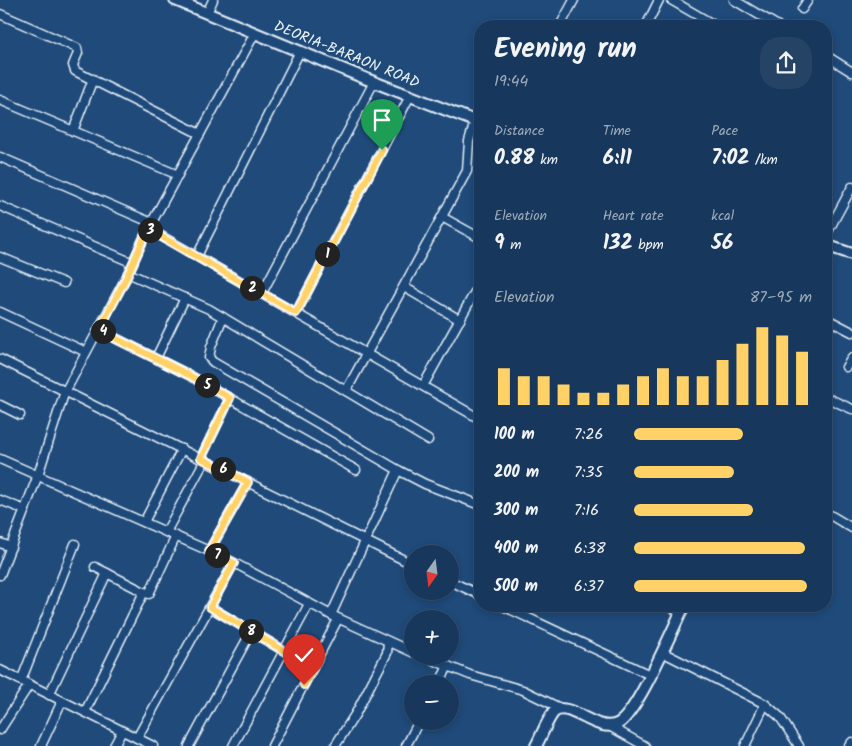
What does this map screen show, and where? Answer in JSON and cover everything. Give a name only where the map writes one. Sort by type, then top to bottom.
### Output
[{"type":"street","name":"DEORIA-BARAON ROAD","points":[[175,0],[374,82],[474,120]]},
{"type":"street","points":[[207,13],[213,0]]},
{"type":"street","points":[[563,20],[574,0]]},
{"type":"street","points":[[649,20],[659,0]]},
{"type":"street","points":[[671,0],[706,20]]},
{"type":"street","points":[[734,0],[768,20]]},
{"type":"street","points":[[802,9],[808,0]]},
{"type":"street","points":[[0,14],[77,48],[78,53],[73,69],[200,134]]},
{"type":"street","points":[[0,575],[38,476],[66,391],[99,330],[150,226],[255,33]]},
{"type":"street","points":[[197,256],[300,51]]},
{"type":"street","points":[[832,59],[852,72]]},
{"type":"street","points":[[73,131],[93,79]]},
{"type":"street","points":[[262,293],[374,82]]},
{"type":"street","points":[[296,313],[410,96]]},
{"type":"street","points":[[0,100],[178,175]]},
{"type":"street","points":[[346,391],[467,171],[469,141],[474,130]]},
{"type":"street","points":[[0,157],[150,226],[197,256],[474,413]]},
{"type":"street","points":[[832,224],[852,187]]},
{"type":"street","points":[[0,206],[133,263]]},
{"type":"street","points":[[442,218],[474,235]]},
{"type":"street","points":[[832,247],[852,254]]},
{"type":"street","points":[[0,257],[64,283]]},
{"type":"street","points":[[128,273],[223,317],[428,440]]},
{"type":"street","points":[[404,287],[460,320]]},
{"type":"street","points":[[423,386],[474,294]]},
{"type":"street","points":[[156,358],[185,298]]},
{"type":"street","points":[[0,312],[86,352]]},
{"type":"street","points":[[223,317],[210,352],[209,358],[212,362],[398,470],[425,484],[474,503]]},
{"type":"street","points":[[832,322],[852,332]]},
{"type":"street","points":[[99,330],[230,398],[356,470]]},
{"type":"street","points":[[846,368],[852,358]]},
{"type":"street","points":[[0,360],[404,560]]},
{"type":"street","points":[[166,532],[203,459],[230,398]]},
{"type":"street","points":[[832,400],[852,409]]},
{"type":"street","points":[[0,405],[20,415]]},
{"type":"street","points":[[144,522],[182,449]]},
{"type":"street","points":[[0,459],[209,551],[334,617],[404,649]]},
{"type":"street","points":[[272,746],[313,668],[365,540],[398,470]]},
{"type":"street","points":[[209,551],[248,482]]},
{"type":"street","points":[[0,500],[25,510]]},
{"type":"street","points":[[832,516],[852,528]]},
{"type":"street","points":[[95,567],[147,594],[150,592],[176,536]]},
{"type":"street","points":[[0,543],[11,547]]},
{"type":"street","points":[[21,681],[75,544]]},
{"type":"street","points":[[137,738],[234,563]]},
{"type":"street","points":[[49,694],[107,573]]},
{"type":"street","points":[[459,585],[474,592]]},
{"type":"street","points":[[85,712],[144,592]]},
{"type":"street","points":[[233,746],[309,604]]},
{"type":"street","points":[[210,607],[313,668]]},
{"type":"street","points":[[518,612],[650,675]]},
{"type":"street","points":[[611,727],[620,722],[634,705],[682,612]]},
{"type":"street","points":[[189,746],[251,632]]},
{"type":"street","points":[[336,746],[361,704],[387,653],[388,642]]},
{"type":"street","points":[[662,652],[765,704],[780,717],[799,746]]},
{"type":"street","points":[[444,675],[448,666],[523,690],[599,725],[611,727],[645,746]]},
{"type":"street","points":[[1,673],[49,694],[153,746]]},
{"type":"street","points":[[0,730],[29,685]]},
{"type":"street","points":[[41,746],[62,701]]},
{"type":"street","points":[[745,746],[765,704]]},
{"type":"street","points":[[536,746],[551,717],[556,711],[562,709]]},
{"type":"street","points":[[406,746],[414,730]]},
{"type":"street","points":[[114,746],[122,731]]},
{"type":"street","points":[[849,746],[852,742]]},
{"type":"route","points":[[304,685],[313,668],[210,607],[234,563],[209,551],[248,482],[201,458],[230,398],[189,375],[99,330],[127,276],[148,229],[296,313],[382,150]]}]
